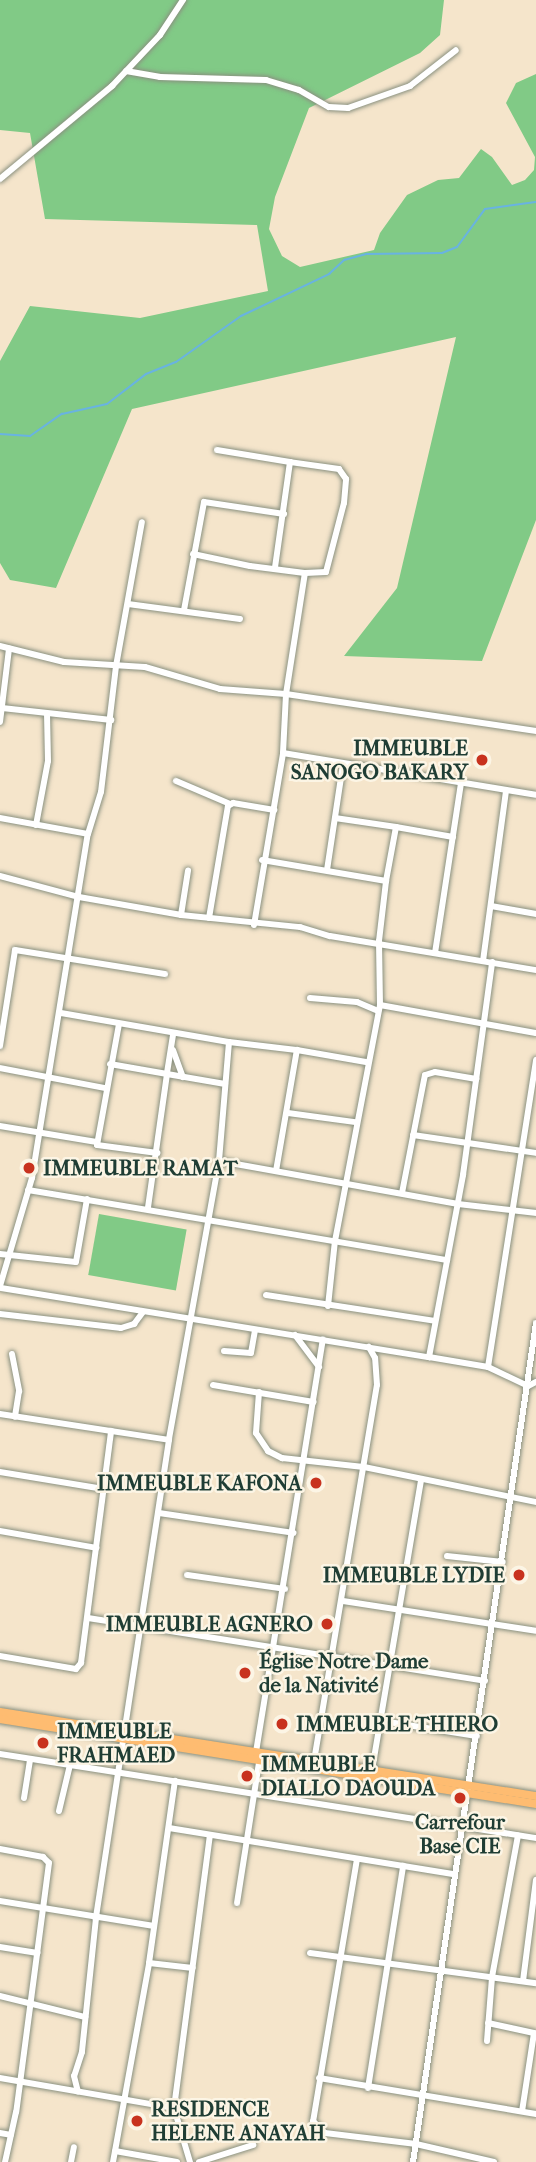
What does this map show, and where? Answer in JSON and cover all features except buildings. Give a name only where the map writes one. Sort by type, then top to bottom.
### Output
[{"type":"main road","points":[[0,1712],[259,1762],[536,1796]]},
{"type":"main road","points":[[0,1719],[372,1770],[536,1804]]},
{"type":"street","points":[[0,179],[101,97],[160,35],[183,0]]},
{"type":"street","points":[[126,71],[160,77],[265,80],[299,90],[329,107],[348,108],[410,86],[456,50]]},
{"type":"street","points":[[193,554],[305,573],[322,573],[329,567],[346,479],[344,472],[333,466],[217,450]]},
{"type":"street","points":[[275,568],[290,461]]},
{"type":"street","points":[[184,610],[204,502],[284,514]]},
{"type":"street","points":[[142,522],[116,666],[101,792],[88,834],[50,1078],[28,1190],[1,1287],[190,1321],[323,1339],[488,1367],[528,1386]]},
{"type":"street","points":[[254,925],[262,860],[274,810],[283,753],[286,694],[305,573]]},
{"type":"street","points":[[128,604],[240,619]]},
{"type":"street","points":[[0,646],[54,660],[145,667],[220,689],[286,694],[536,731]]},
{"type":"street","points":[[0,722],[9,649]]},
{"type":"street","points":[[2,708],[111,720]]},
{"type":"street","points":[[36,825],[48,761],[47,714]]},
{"type":"street","points":[[283,753],[536,795]]},
{"type":"street","points":[[327,870],[343,764]]},
{"type":"street","points":[[176,781],[230,804],[274,810]]},
{"type":"street","points":[[435,953],[461,783]]},
{"type":"street","points":[[483,961],[506,792]]},
{"type":"street","points":[[209,918],[230,804]]},
{"type":"street","points":[[0,818],[88,834]]},
{"type":"street","points":[[335,818],[453,837]]},
{"type":"street","points":[[328,1306],[335,1241],[347,1184],[355,1122],[379,1008],[379,941],[396,827]]},
{"type":"street","points":[[262,860],[386,881]]},
{"type":"street","points":[[181,915],[188,871]]},
{"type":"street","points":[[0,876],[79,897],[181,915],[254,925],[300,927],[330,936],[379,941],[536,970]]},
{"type":"street","points":[[491,906],[536,914]]},
{"type":"street","points":[[0,1046],[16,950],[165,974]]},
{"type":"street","points":[[429,1357],[468,1142],[492,962]]},
{"type":"street","points":[[310,998],[357,1002],[379,1008],[536,1033]]},
{"type":"street","points":[[61,1013],[173,1035],[297,1050],[366,1062]]},
{"type":"street","points":[[97,1143],[105,1088],[119,1024]]},
{"type":"street","points":[[148,1208],[173,1035]]},
{"type":"street","points":[[78,2092],[74,2076],[85,2017],[96,1918],[144,1625],[169,1440],[219,1161],[229,1042]]},
{"type":"street","points":[[172,1045],[183,1077]]},
{"type":"street","points":[[276,1171],[297,1050]]},
{"type":"street","points":[[488,1367],[536,1060]]},
{"type":"street","points":[[110,1064],[225,1084]]},
{"type":"street","points":[[0,1068],[105,1088]]},
{"type":"street","points":[[402,1193],[427,1073],[476,1079]]},
{"type":"street","points":[[288,1113],[355,1122]]},
{"type":"street","points":[[0,1126],[157,1153]]},
{"type":"street","points":[[413,1135],[536,1153]]},
{"type":"street","points":[[219,1161],[458,1204],[536,1213]]},
{"type":"street","points":[[28,1190],[447,1260]]},
{"type":"street","points":[[0,1254],[76,1262],[87,1199]]},
{"type":"street","points":[[266,1296],[435,1321]]},
{"type":"street","points":[[0,1314],[121,1328],[134,1324],[143,1312]]},
{"type":"street","points":[[413,2162],[443,1970],[454,1874],[514,1497],[536,1323]]},
{"type":"street","points":[[224,1350],[251,1353],[255,1330]]},
{"type":"street","points":[[295,1335],[319,1367]]},
{"type":"street","points":[[256,1752],[306,1461],[323,1339]]},
{"type":"street","points":[[314,1761],[343,1601],[378,1378],[369,1347]]},
{"type":"street","points":[[12,1354],[19,1391],[15,1417]]},
{"type":"street","points":[[528,1386],[536,1382]]},
{"type":"street","points":[[213,1385],[314,1402]]},
{"type":"street","points":[[259,1392],[255,1418],[260,1442],[282,1458],[363,1468],[536,1502]]},
{"type":"street","points":[[0,1414],[169,1440]]},
{"type":"street","points":[[0,1656],[76,1669],[88,1618],[111,1431]]},
{"type":"street","points":[[0,1472],[104,1489]]},
{"type":"street","points":[[372,1770],[422,1479]]},
{"type":"street","points":[[159,1513],[293,1533]]},
{"type":"street","points":[[0,1531],[97,1548]]},
{"type":"street","points":[[447,1556],[503,1562]]},
{"type":"street","points":[[187,1576],[285,1589]]},
{"type":"street","points":[[343,1601],[401,1607],[536,1631]]},
{"type":"street","points":[[88,1618],[485,1681]]},
{"type":"street","points":[[382,1721],[478,1736]]},
{"type":"street","points":[[0,1754],[536,1838]]},
{"type":"street","points":[[24,1798],[30,1759]]},
{"type":"street","points":[[237,1903],[259,1762]]},
{"type":"street","points":[[59,1811],[69,1765]]},
{"type":"street","points":[[113,2162],[149,1962],[174,1781]]},
{"type":"street","points":[[169,1828],[454,1874]]},
{"type":"street","points":[[190,2162],[173,2108],[211,1835]]},
{"type":"street","points":[[487,2041],[492,1977],[519,1835]]},
{"type":"street","points":[[0,1849],[47,1859],[38,1953],[5,2162]]},
{"type":"street","points":[[357,1859],[313,2122],[318,2130],[416,2144],[494,2162]]},
{"type":"street","points":[[368,2088],[403,1866]]},
{"type":"street","points":[[523,1981],[532,1930],[536,1880]]},
{"type":"street","points":[[0,1902],[154,1926]]},
{"type":"street","points":[[0,1947],[38,1953]]},
{"type":"street","points":[[310,1953],[536,1983]]},
{"type":"street","points":[[149,1962],[193,1968]]},
{"type":"street","points":[[0,1996],[30,2001],[85,2017]]},
{"type":"street","points":[[488,2023],[534,2033],[522,2111]]},
{"type":"street","points":[[0,2078],[173,2108]]},
{"type":"street","points":[[319,2078],[536,2114]]},
{"type":"street","points":[[0,2133],[10,2134]]},
{"type":"street","points":[[199,2162],[221,2159],[253,2145]]},
{"type":"street","points":[[71,2162],[74,2147]]},
{"type":"street","points":[[114,2151],[177,2162]]},
{"type":"green space","points":[[0,0],[444,0],[440,35],[420,53],[309,108],[275,197],[269,229],[282,256],[300,267],[374,250],[380,233],[407,195],[438,180],[459,178],[481,149],[492,157],[512,185],[525,180],[534,170],[535,157],[506,103],[516,83],[536,74],[536,520],[482,661],[344,656],[397,588],[456,337],[132,409],[56,588],[10,580],[0,563],[0,361],[30,306],[140,318],[268,291],[257,225],[45,219],[30,133],[0,130]]},
{"type":"green space","points":[[99,1214],[187,1229],[176,1291],[88,1275]]},
{"type":"waterway","points":[[0,434],[30,436],[62,414],[107,404],[146,374],[176,362],[241,316],[329,274],[344,260],[367,254],[442,253],[457,247],[485,209],[536,202]]},
{"type":"place","name":"IMMEUBLE SANOGO BAKARY","points":[[482,760]]},
{"type":"place","name":"IMMEUBLE RAMAT","points":[[29,1168]]},
{"type":"place","name":"IMMEUBLE KAFONA","points":[[316,1483]]},
{"type":"place","name":"IMMEUBLE LYDIE","points":[[519,1575]]},
{"type":"place","name":"IMMEUBLE AGNERO","points":[[327,1624]]},
{"type":"place","name":"Église Notre Dame de la Nativité","points":[[245,1673]]},
{"type":"place","name":"IMMEUBLE THIERO","points":[[282,1724]]},
{"type":"place","name":"IMMEUBLE FRAHMAED","points":[[43,1743]]},
{"type":"place","name":"IMMEUBLE DIALLO DAOUDA","points":[[247,1776]]},
{"type":"place","name":"Carrefour Base CIE","points":[[460,1798]]},
{"type":"place","name":"RESIDENCE HELENE ANAYAH","points":[[137,2121]]}]
